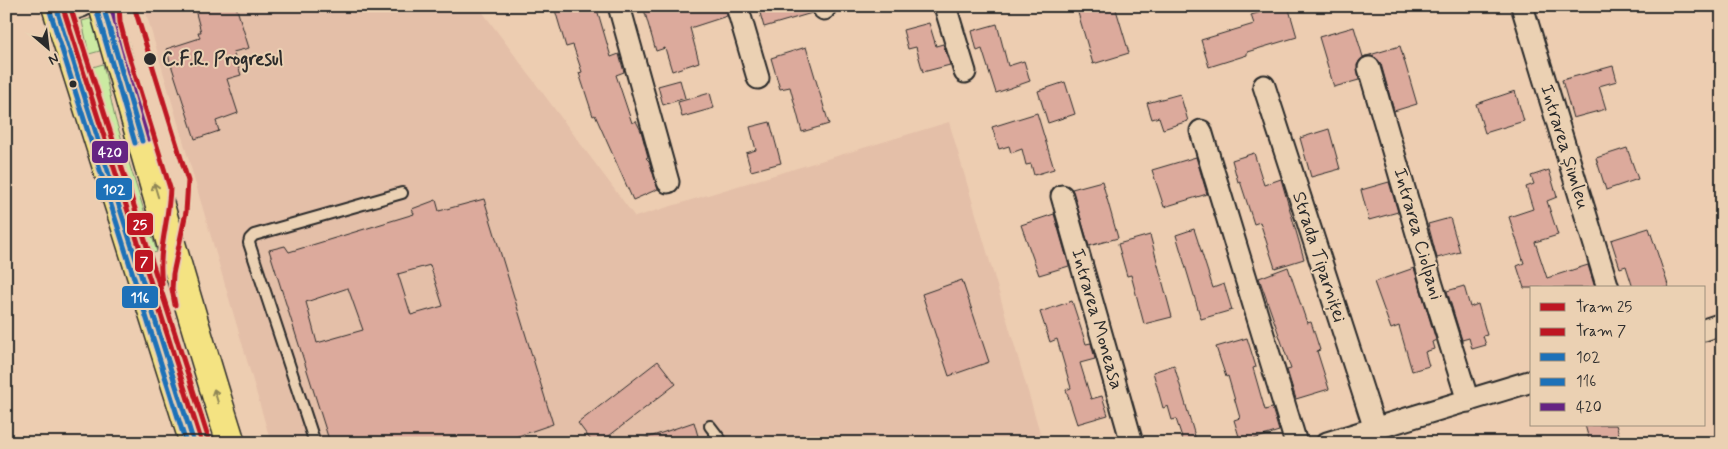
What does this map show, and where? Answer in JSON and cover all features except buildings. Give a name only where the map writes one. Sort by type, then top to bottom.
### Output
[{"type":"main road","points":[[103,6],[171,240],[186,299],[231,443]]},
{"type":"main road","points":[[65,9],[78,81],[194,443]]},
{"type":"main road","points":[[153,311],[186,299]]},
{"type":"street","points":[[619,6],[668,182]]},
{"type":"street","points":[[737,6],[758,78]]},
{"type":"street","points":[[945,6],[965,72]]},
{"type":"street","name":"Intrarea Șimleu","points":[[1522,6],[1607,286]]},
{"type":"street","name":"Intrarea Ciolpani","points":[[1369,68],[1432,285],[1468,400]]},
{"type":"street","name":"Strada Tiparniței","points":[[1264,86],[1374,429]]},
{"type":"street","points":[[1201,131],[1296,443]]},
{"type":"street","name":"Intrarea Moneasa","points":[[1062,196],[1132,443]]},
{"type":"street","points":[[1706,329],[1722,324]]},
{"type":"street","points":[[1327,443],[1530,382]]},
{"type":"lane","points":[[315,443],[249,243],[250,239],[254,235],[402,193]]},
{"type":"lane","points":[[710,426],[722,443]]},
{"type":"shaded area","points":[[144,6],[478,6],[635,217],[949,122],[1043,443],[271,443]]},
{"type":"green space","points":[[93,18],[100,51],[89,54],[82,21]]},
{"type":"green space","points":[[103,64],[115,118],[157,252],[153,253],[93,67]]},
{"type":"tram line","name":"25","points":[[70,6],[210,443]]},
{"type":"tram line","name":"7","points":[[119,6],[120,22],[127,49],[170,188],[162,248],[162,284]]},
{"type":"tram line","name":"25","points":[[134,6],[188,181],[186,212],[173,274],[172,289],[175,305]]},
{"type":"tram line","name":"7","points":[[63,8],[202,443]]},
{"type":"transit line","name":"102","points":[[56,6],[194,443]]},
{"type":"transit line","name":"420","points":[[64,6],[201,441]]},
{"type":"transit line","name":"102","points":[[103,6],[142,141]]},
{"type":"transit line","name":"420","points":[[111,6],[149,139]]},
{"type":"transit line","name":"116","points":[[49,8],[186,443]]},
{"type":"transit line","name":"116","points":[[96,8],[135,143]]},
{"type":"place","name":"C.F.R. Progresul","points":[[150,59]]}]
